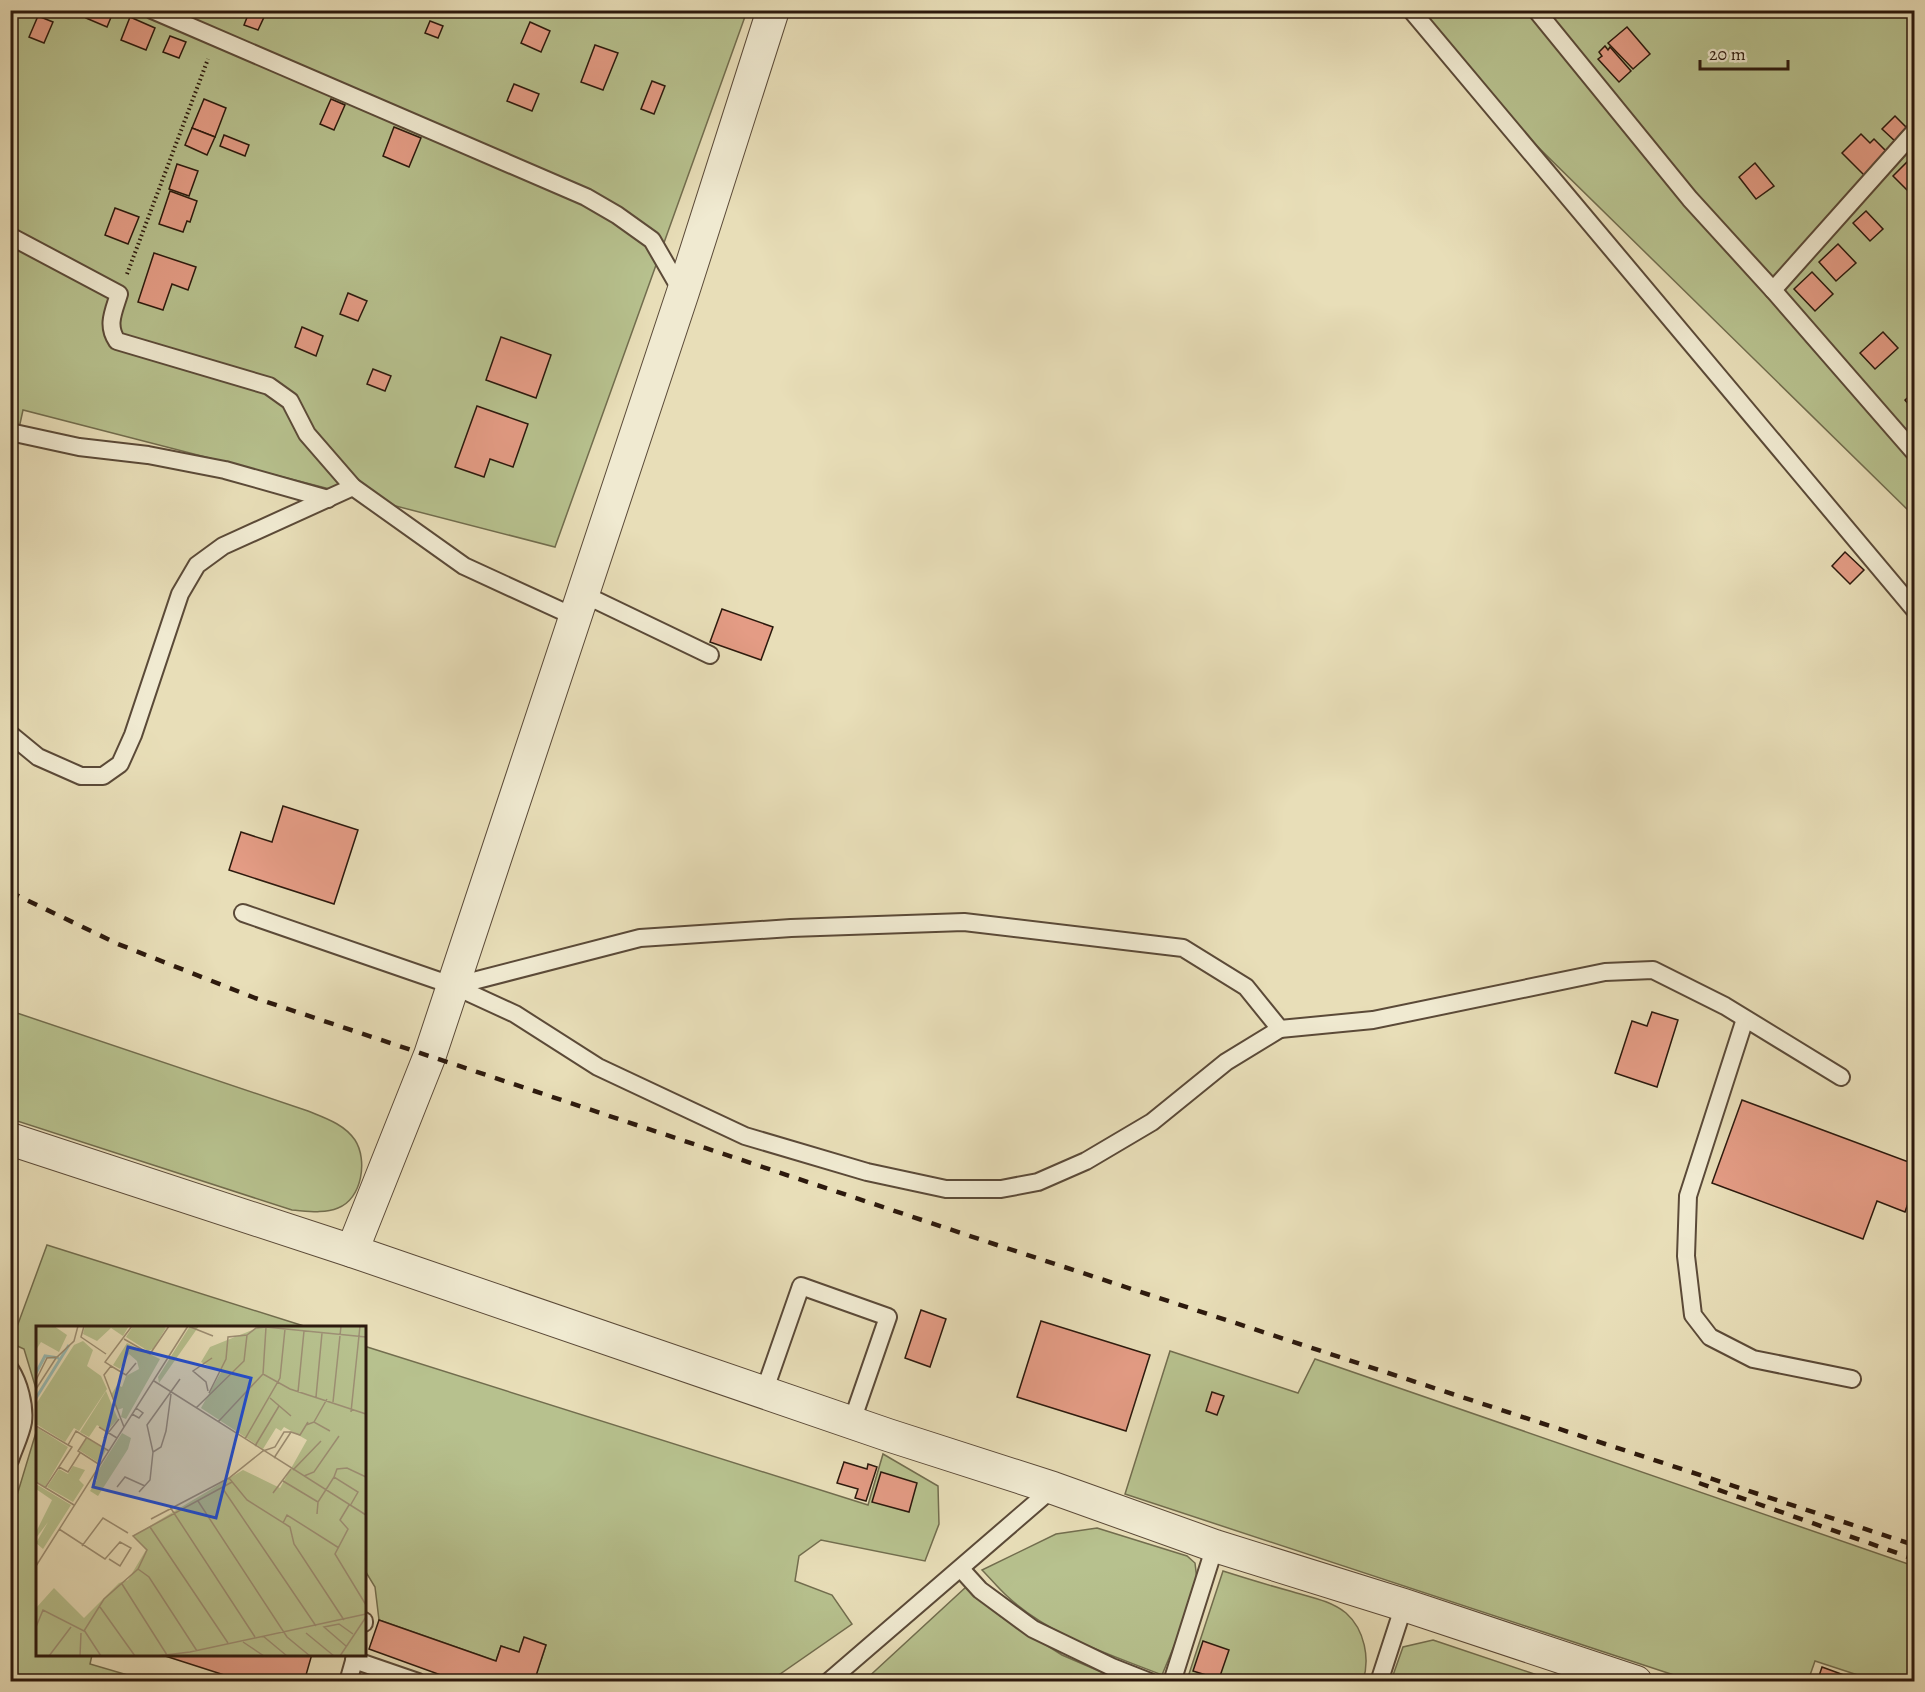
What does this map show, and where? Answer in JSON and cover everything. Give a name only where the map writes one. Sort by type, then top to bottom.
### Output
[{"type":"street","points":[[352,1251],[430,1055],[454,986],[683,292],[773,10]]},
{"type":"street","points":[[10,1139],[352,1251],[888,1435],[1053,1488],[1215,1546],[1404,1605],[1627,1680]]},
{"type":"lane","points":[[152,10],[586,197],[617,215],[652,240],[683,292]]},
{"type":"lane","points":[[1411,10],[1914,609]]},
{"type":"lane","points":[[1536,10],[1690,199],[1773,290],[1914,452]]},
{"type":"lane","points":[[1773,290],[1914,132]]},
{"type":"lane","points":[[10,236],[119,294],[111,320],[111,333],[117,341],[269,386],[290,401],[307,434],[353,487],[464,566],[579,605],[710,655]]},
{"type":"lane","points":[[10,432],[80,447],[148,455],[225,470],[328,499]]},
{"type":"lane","points":[[10,734],[38,757],[81,776],[103,776],[120,764],[133,735],[180,594],[197,565],[223,546],[353,487]]},
{"type":"lane","points":[[243,913],[454,986],[515,1014],[598,1067],[745,1137],[867,1172],[946,1188],[1001,1189],[1038,1182],[1086,1161],[1152,1122],[1226,1062],[1280,1029],[1373,1020],[1605,972],[1653,970],[1725,1006],[1841,1077]]},
{"type":"lane","points":[[454,986],[640,938],[791,928],[964,922],[1183,948],[1246,987],[1280,1029]]},
{"type":"lane","points":[[1745,1018],[1688,1196],[1686,1256],[1693,1315],[1710,1337],[1753,1359],[1852,1379]]},
{"type":"lane","points":[[764,1392],[801,1286],[888,1317],[852,1421]]},
{"type":"lane","points":[[10,1369],[16,1378],[23,1421],[10,1460]]},
{"type":"lane","points":[[828,1682],[1053,1488]]},
{"type":"lane","points":[[1172,1682],[1215,1546]]},
{"type":"lane","points":[[961,1569],[980,1590],[1033,1629],[1112,1667],[1150,1682]]},
{"type":"lane","points":[[1379,1682],[1404,1605]]},
{"type":"lane","points":[[348,1682],[355,1657],[418,1682]]},
{"type":"path","points":[[119,294],[216,38]]},
{"type":"green space","points":[[11,11],[747,11],[555,547],[23,410],[11,465]]},
{"type":"green space","points":[[1403,11],[1914,11],[1914,516],[1439,50]]},
{"type":"green space","points":[[11,1011],[308,1111],[334,1122],[351,1134],[359,1148],[362,1168],[353,1196],[333,1210],[315,1212],[292,1210],[11,1119]]},
{"type":"green space","points":[[47,1245],[304,1326],[36,1326],[36,1389],[24,1349],[11,1343]]},
{"type":"green space","points":[[366,1347],[868,1505],[883,1454],[938,1486],[939,1524],[925,1561],[821,1540],[799,1556],[795,1581],[832,1595],[852,1624],[770,1681],[534,1681],[546,1645],[524,1638],[519,1652],[501,1646],[496,1661],[379,1620],[375,1587],[366,1572]]},
{"type":"green space","points":[[1170,1351],[1298,1393],[1315,1359],[1914,1566],[1914,1681],[1876,1681],[1815,1661],[1808,1681],[1692,1681],[1125,1494]]},
{"type":"green space","points":[[36,1432],[36,1656],[92,1656],[90,1664],[148,1681],[11,1681],[11,1515]]},
{"type":"green space","points":[[1097,1528],[1187,1556],[1195,1563],[1197,1580],[1162,1675],[1081,1643],[1042,1622],[1007,1596],[982,1570],[1056,1534]]},
{"type":"green space","points":[[1223,1571],[1319,1599],[1346,1613],[1362,1636],[1366,1654],[1363,1681],[1194,1682],[1187,1680]]},
{"type":"green space","points":[[966,1587],[1000,1616],[1062,1655],[1122,1681],[863,1682]]},
{"type":"green space","points":[[1433,1640],[1555,1681],[1391,1681],[1403,1647]]},
{"type":"building","points":[[89,10],[114,10],[107,27],[86,18]]},
{"type":"building","points":[[250,10],[265,15],[258,30],[244,25]]},
{"type":"building","points":[[38,16],[53,22],[44,43],[29,37]]},
{"type":"building","points":[[130,17],[155,28],[146,50],[121,40]]},
{"type":"building","points":[[430,21],[443,26],[438,38],[425,33]]},
{"type":"building","points":[[530,22],[550,31],[541,52],[521,43]]},
{"type":"building","points":[[1627,27],[1650,54],[1633,69],[1608,43]]},
{"type":"building","points":[[170,36],[186,42],[179,58],[163,52]]},
{"type":"building","points":[[595,45],[618,53],[603,90],[581,82]]},
{"type":"building","points":[[1605,46],[1608,50],[1610,47],[1631,71],[1619,82],[1598,59],[1602,56],[1599,52]]},
{"type":"building","points":[[652,81],[665,86],[654,114],[641,109]]},
{"type":"building","points":[[514,84],[539,94],[532,111],[507,101]]},
{"type":"building","points":[[204,99],[226,108],[215,137],[192,128]]},
{"type":"building","points":[[331,99],[345,105],[334,130],[320,124]]},
{"type":"building","points":[[1895,116],[1908,129],[1896,142],[1882,129]]},
{"type":"building","points":[[394,127],[421,138],[409,167],[383,156]]},
{"type":"building","points":[[192,128],[215,137],[207,155],[185,145]]},
{"type":"building","points":[[1861,134],[1870,143],[1874,139],[1887,152],[1864,175],[1842,153]]},
{"type":"building","points":[[224,135],[249,145],[245,156],[220,146]]},
{"type":"building","points":[[1912,157],[1914,160],[1914,197],[1893,176]]},
{"type":"building","points":[[1755,163],[1774,186],[1756,199],[1739,177]]},
{"type":"building","points":[[177,164],[198,171],[189,196],[169,189]]},
{"type":"building","points":[[170,191],[197,201],[190,222],[187,221],[183,232],[159,224]]},
{"type":"building","points":[[115,208],[139,217],[128,244],[105,235]]},
{"type":"building","points":[[1866,211],[1883,229],[1870,241],[1853,223]]},
{"type":"building","points":[[1838,244],[1856,263],[1836,281],[1819,262]]},
{"type":"building","points":[[154,253],[196,267],[188,290],[172,284],[163,310],[138,302]]},
{"type":"building","points":[[1812,272],[1833,294],[1815,311],[1794,289]]},
{"type":"building","points":[[348,293],[367,301],[358,321],[340,314]]},
{"type":"building","points":[[302,327],[323,336],[316,356],[295,347]]},
{"type":"building","points":[[1883,332],[1898,348],[1875,369],[1860,353]]},
{"type":"building","points":[[501,337],[551,355],[536,398],[486,380]]},
{"type":"building","points":[[373,369],[391,376],[385,391],[367,384]]},
{"type":"building","points":[[1914,392],[1914,411],[1905,400]]},
{"type":"building","points":[[477,406],[528,424],[513,467],[490,459],[484,477],[455,467]]},
{"type":"building","points":[[1845,552],[1864,570],[1850,584],[1832,566]]},
{"type":"building","points":[[722,609],[773,627],[761,660],[710,642]]},
{"type":"building","points":[[283,806],[358,830],[334,904],[229,870],[241,832],[272,842]]},
{"type":"building","points":[[1652,1012],[1678,1020],[1657,1087],[1615,1073],[1632,1021],[1647,1026]]},
{"type":"building","points":[[1742,1100],[1914,1164],[1914,1186],[1905,1212],[1877,1201],[1863,1239],[1712,1183]]},
{"type":"building","points":[[921,1310],[946,1319],[930,1367],[905,1358]]},
{"type":"building","points":[[1041,1321],[1150,1355],[1126,1431],[1017,1397]]},
{"type":"building","points":[[1212,1392],[1224,1396],[1217,1415],[1206,1411]]},
{"type":"building","points":[[844,1462],[867,1469],[868,1464],[877,1467],[866,1501],[855,1498],[858,1489],[837,1483]]},
{"type":"building","points":[[881,1472],[917,1483],[909,1512],[872,1502]]},
{"type":"building","points":[[379,1620],[496,1661],[501,1646],[519,1652],[524,1637],[546,1645],[534,1682],[460,1682],[369,1649]]},
{"type":"building","points":[[1203,1641],[1229,1650],[1219,1679],[1193,1671]]},
{"type":"building","points":[[165,1656],[311,1656],[304,1682],[246,1682]]},
{"type":"building","points":[[1822,1667],[1863,1682],[1817,1682]]},
{"type":"railway","points":[[10,892],[118,944],[255,998],[994,1244],[1914,1545]]},
{"type":"railway","points":[[1699,1483],[1914,1559]]}]
